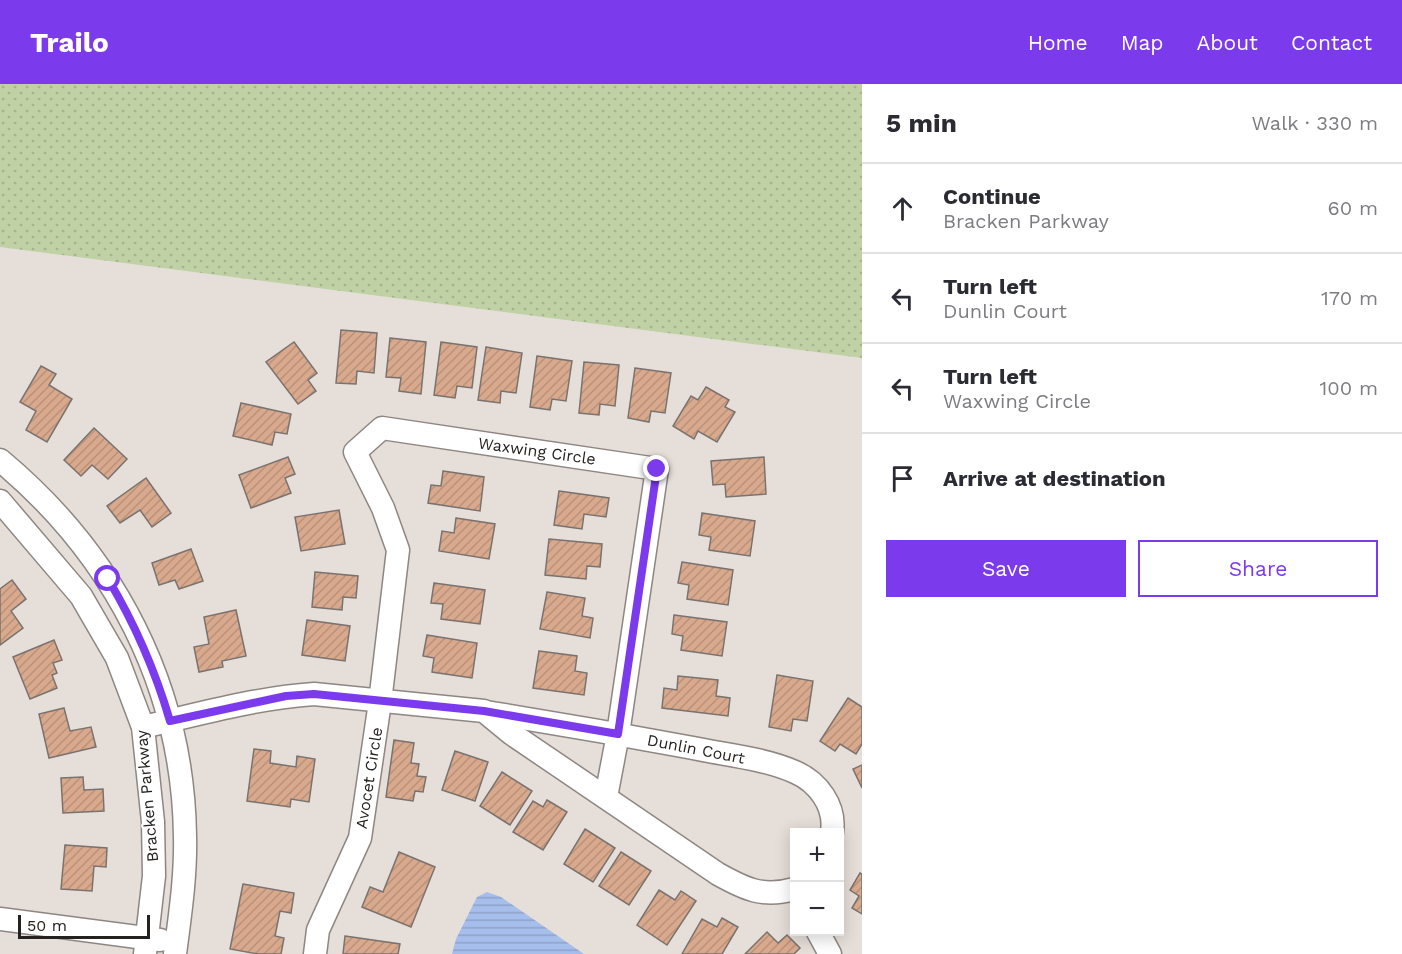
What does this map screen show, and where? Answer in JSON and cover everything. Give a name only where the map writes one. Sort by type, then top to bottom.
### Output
[{"type":"street","name":"Waxwing Circle","points":[[380,702],[398,550],[383,508],[355,452],[382,428],[657,469],[618,734],[606,797]]},
{"type":"street","name":"Bracken Parkway","points":[[0,460],[45,500],[108,579],[140,637],[152,667],[170,721],[181,774],[185,837],[183,890],[176,947]]},
{"type":"street","name":"Bracken Parkway","points":[[0,501],[81,596],[117,658],[143,727],[153,833],[154,876],[146,946]]},
{"type":"street","name":"Dunlin Court","points":[[143,727],[286,696],[332,696],[484,711],[759,761],[796,772],[824,794],[834,820],[833,828]]},
{"type":"street","name":"Avocet Circle","points":[[315,954],[318,930],[360,838],[380,702]]},
{"type":"street","points":[[484,711],[512,734],[718,874],[745,889],[777,894],[790,890]]},
{"type":"street","points":[[0,919],[146,946],[176,947]]},
{"type":"street","points":[[820,936],[830,954]]},
{"type":"green space","points":[[0,84],[862,84],[862,358],[0,247]]},
{"type":"water","points":[[487,892],[501,897],[584,954],[452,954],[456,939],[477,897]]},
{"type":"building","points":[[341,330],[377,333],[374,373],[357,371],[356,384],[336,383]]},
{"type":"building","points":[[390,338],[426,342],[421,394],[399,391],[401,378],[386,377]]},
{"type":"building","points":[[294,342],[317,373],[308,380],[316,391],[298,404],[266,362]]},
{"type":"building","points":[[441,342],[477,347],[472,388],[457,386],[455,398],[434,395]]},
{"type":"building","points":[[486,347],[522,353],[516,393],[501,391],[500,403],[478,400]]},
{"type":"building","points":[[537,356],[572,361],[566,401],[552,399],[550,410],[530,407]]},
{"type":"building","points":[[584,362],[619,365],[615,406],[600,404],[599,415],[579,413]]},
{"type":"building","points":[[41,366],[56,374],[49,385],[72,399],[47,442],[26,430],[36,411],[20,402]]},
{"type":"building","points":[[635,368],[671,373],[665,413],[651,411],[649,422],[628,418]]},
{"type":"building","points":[[706,387],[729,400],[725,407],[735,412],[717,442],[698,431],[694,439],[673,426],[691,396],[698,400]]},
{"type":"building","points":[[241,403],[291,414],[287,434],[275,432],[272,445],[233,436]]},
{"type":"building","points":[[94,428],[127,459],[108,479],[92,465],[81,476],[64,460]]},
{"type":"building","points":[[288,457],[295,474],[285,478],[291,493],[251,508],[239,475]]},
{"type":"building","points":[[764,457],[766,494],[726,497],[725,484],[713,485],[711,461]]},
{"type":"building","points":[[443,471],[484,477],[480,511],[428,503],[431,485],[441,486]]},
{"type":"building","points":[[146,478],[171,513],[152,527],[140,510],[120,523],[107,506]]},
{"type":"building","points":[[559,491],[609,498],[606,517],[584,514],[582,529],[554,525]]},
{"type":"building","points":[[339,510],[345,544],[301,551],[295,517]]},
{"type":"building","points":[[702,513],[755,521],[750,556],[709,550],[711,537],[699,535]]},
{"type":"building","points":[[456,518],[495,524],[489,559],[439,551],[442,531],[454,533]]},
{"type":"building","points":[[549,539],[602,544],[600,567],[587,566],[586,579],[545,575]]},
{"type":"building","points":[[191,549],[203,581],[179,589],[175,580],[159,585],[152,563]]},
{"type":"building","points":[[682,562],[733,570],[728,605],[687,599],[689,585],[678,583]]},
{"type":"building","points":[[315,572],[358,576],[356,598],[343,597],[342,610],[312,607]]},
{"type":"building","points":[[12,580],[26,599],[11,611],[23,628],[0,645],[0,589]]},
{"type":"building","points":[[434,583],[485,590],[480,624],[441,619],[443,604],[431,603]]},
{"type":"building","points":[[547,592],[585,598],[582,616],[593,618],[590,638],[540,629]]},
{"type":"building","points":[[236,610],[246,656],[222,661],[223,667],[199,672],[194,647],[209,644],[204,617]]},
{"type":"building","points":[[674,615],[727,622],[722,656],[681,650],[683,636],[672,634]]},
{"type":"building","points":[[307,620],[350,626],[345,661],[302,655]]},
{"type":"building","points":[[427,635],[477,643],[472,678],[432,672],[434,658],[423,656]]},
{"type":"building","points":[[54,640],[62,660],[53,663],[57,673],[52,675],[57,688],[30,699],[13,657]]},
{"type":"building","points":[[539,651],[577,656],[575,671],[587,673],[584,695],[533,688]]},
{"type":"building","points":[[777,675],[813,681],[807,721],[793,719],[791,731],[769,727]]},
{"type":"building","points":[[678,676],[718,680],[716,696],[730,698],[728,716],[662,708],[664,688],[677,690]]},
{"type":"building","points":[[848,698],[862,707],[862,744],[856,754],[840,744],[835,751],[820,741]]},
{"type":"building","points":[[64,708],[70,731],[91,727],[96,747],[49,758],[39,714]]},
{"type":"building","points":[[394,740],[414,743],[411,763],[419,764],[417,776],[426,777],[423,792],[415,791],[413,801],[386,797]]},
{"type":"building","points":[[254,749],[271,751],[270,763],[296,767],[297,756],[315,759],[309,802],[291,799],[290,807],[247,801]]},
{"type":"building","points":[[455,751],[488,762],[475,801],[442,790]]},
{"type":"building","points":[[862,765],[862,788],[853,769]]},
{"type":"building","points":[[502,772],[532,791],[510,825],[480,806]]},
{"type":"building","points":[[83,777],[84,790],[103,789],[104,811],[63,813],[61,778]]},
{"type":"building","points":[[547,800],[567,812],[543,850],[513,832],[533,801],[543,807]]},
{"type":"building","points":[[585,829],[615,848],[593,882],[564,864]]},
{"type":"building","points":[[65,845],[107,848],[106,867],[94,866],[92,891],[61,889]]},
{"type":"building","points":[[399,852],[435,867],[411,927],[362,907],[370,887],[383,892]]},
{"type":"building","points":[[621,852],[651,871],[629,905],[599,886]]},
{"type":"building","points":[[860,873],[862,874],[862,914],[852,908],[859,896],[850,890]]},
{"type":"building","points":[[243,884],[294,893],[291,913],[280,911],[275,936],[284,938],[281,954],[258,954],[230,949]]},
{"type":"building","points":[[659,890],[675,900],[681,891],[696,901],[667,945],[637,925]]},
{"type":"building","points":[[722,918],[738,927],[722,954],[682,954],[702,919],[717,927]]},
{"type":"building","points":[[767,932],[778,943],[787,935],[800,948],[794,954],[745,954]]},
{"type":"building","points":[[345,936],[400,944],[398,954],[343,954]]},
{"type":"route","points":[[108,579],[140,637],[170,721],[286,696],[314,694],[484,711],[618,734],[657,469]]}]
